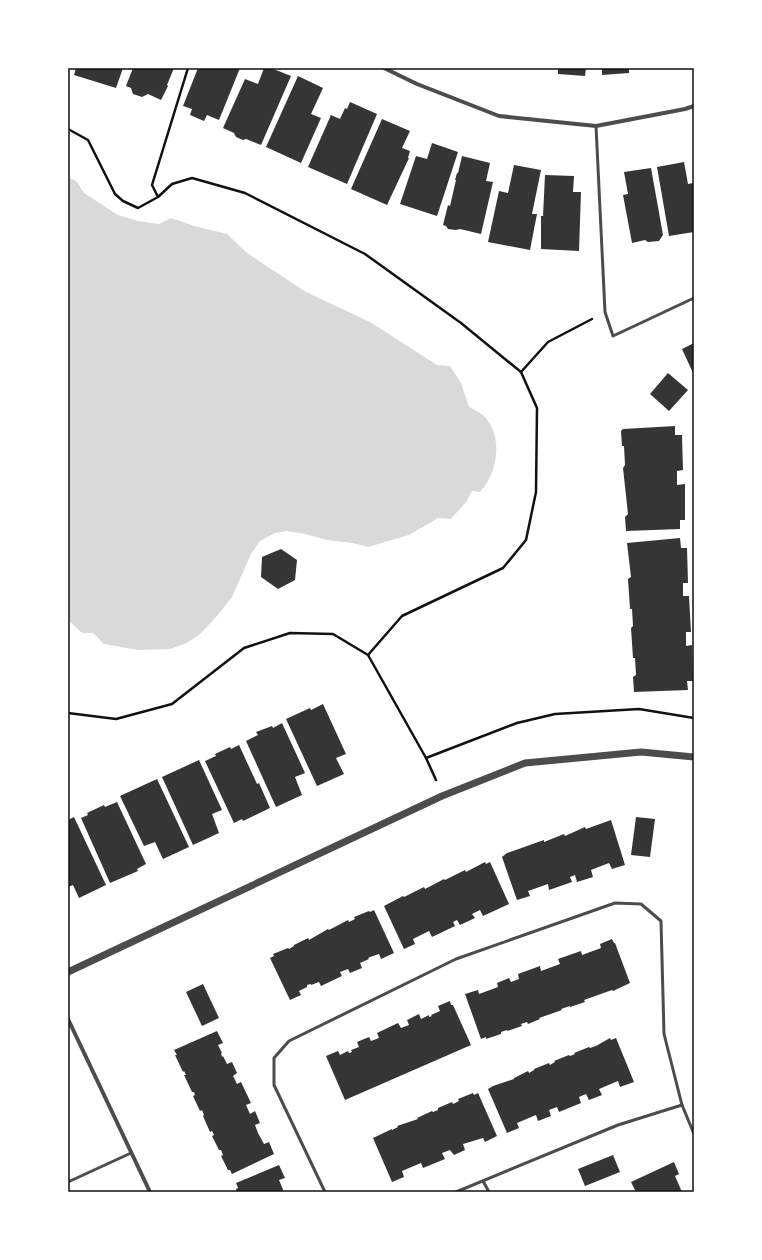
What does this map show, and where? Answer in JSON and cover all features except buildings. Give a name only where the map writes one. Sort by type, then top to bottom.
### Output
[{"type":"street","points":[[384,68],[417,84],[499,116],[596,126],[685,110],[694,106]]},
{"type":"street","points":[[68,972],[442,796],[526,763],[641,752],[694,757]]},
{"type":"street","points":[[68,1019],[150,1192]]},
{"type":"lane","points":[[596,126],[604,312],[613,336],[694,298]]},
{"type":"lane","points":[[325,1192],[274,1085],[274,1058],[289,1041],[456,959],[615,903],[641,904],[661,921],[664,1034],[682,1105],[694,1134]]},
{"type":"lane","points":[[456,1192],[618,1125],[682,1105]]},
{"type":"lane","points":[[68,1182],[131,1152]]},
{"type":"lane","points":[[484,1181],[489,1192]]},
{"type":"path","points":[[158,197],[152,184],[188,68]]},
{"type":"path","points":[[68,128],[88,140],[115,194],[124,201],[138,208],[158,197],[172,184],[192,178],[246,193],[365,254],[461,323],[521,372],[537,408],[536,492],[526,540],[503,568],[402,616],[368,655]]},
{"type":"path","points":[[521,372],[548,342],[604,312]]},
{"type":"path","points":[[68,713],[116,719],[172,704],[244,648],[290,633],[333,634],[368,655],[426,758],[442,796]]},
{"type":"path","points":[[426,758],[517,723],[555,714],[639,709],[694,718]]},
{"type":"shaded area","points":[[68,177],[77,182],[84,193],[118,215],[138,221],[159,224],[171,218],[194,226],[227,234],[247,253],[306,292],[370,322],[437,365],[450,366],[461,383],[469,407],[483,415],[490,423],[494,433],[496,454],[491,475],[486,484],[480,492],[472,491],[466,502],[451,519],[438,518],[409,535],[368,547],[287,531],[275,533],[260,541],[251,554],[232,597],[200,634],[187,643],[170,649],[138,650],[104,644],[93,633],[82,633],[68,620]]}]
